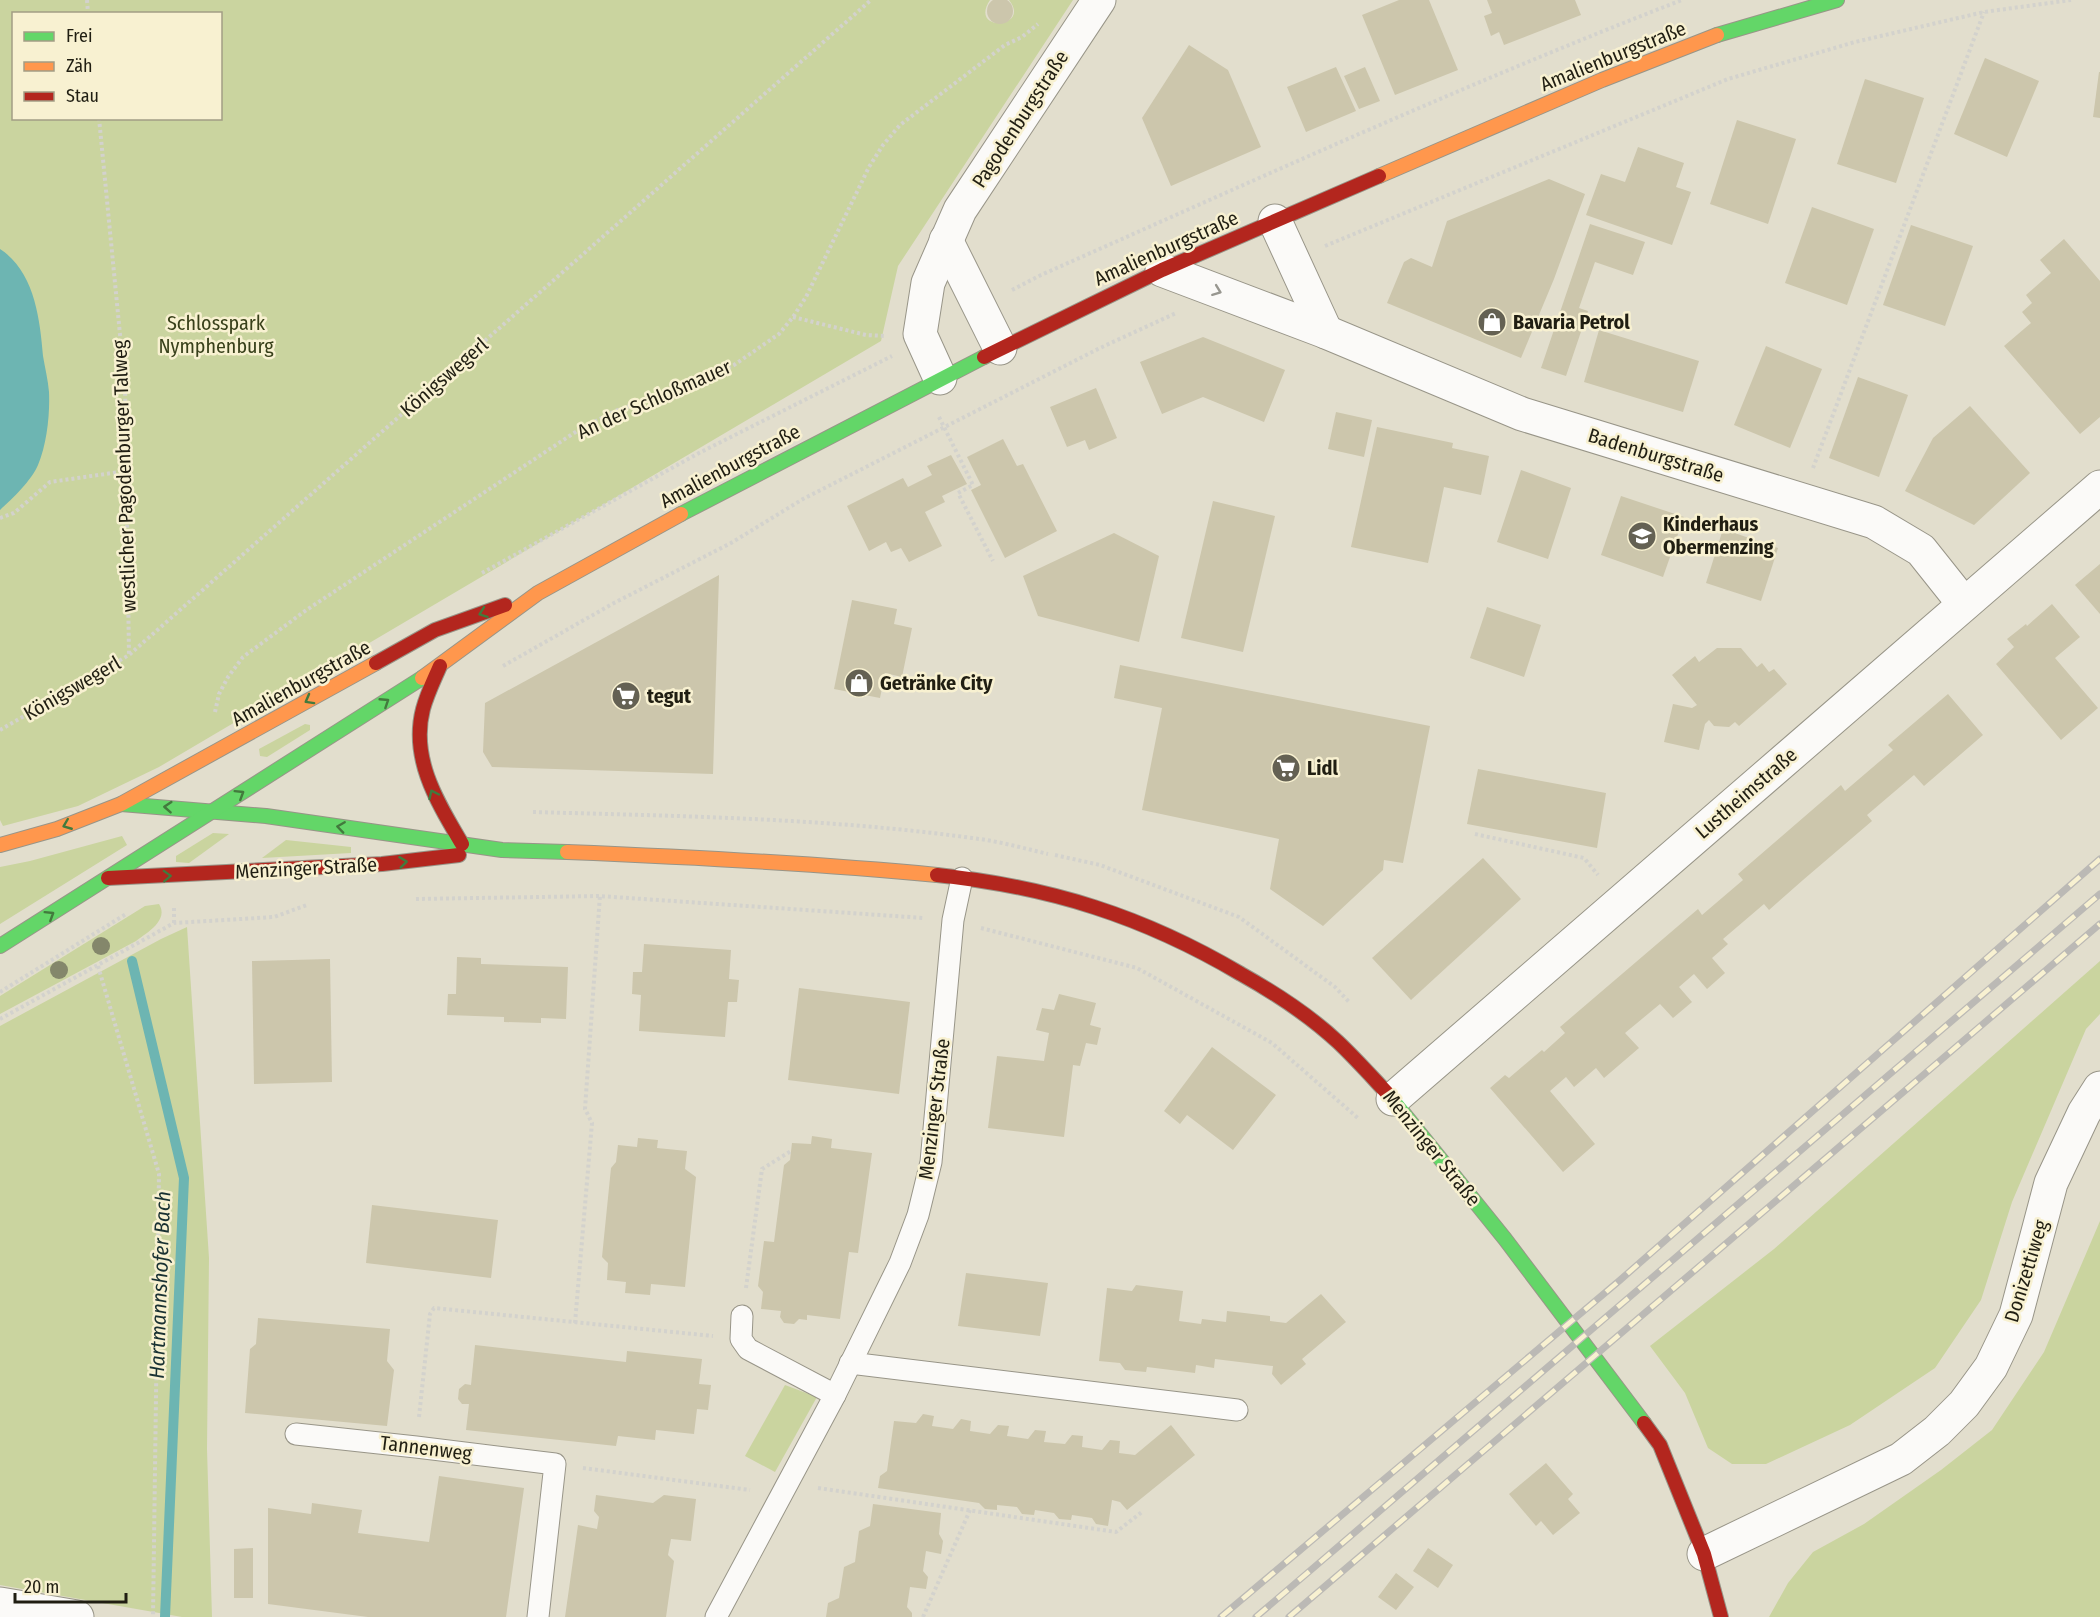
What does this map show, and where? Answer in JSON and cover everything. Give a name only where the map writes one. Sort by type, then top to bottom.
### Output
[{"type":"main road","name":"Amalienburgstraße","points":[[265,778],[440,666],[538,593],[706,500],[1000,348],[1162,270],[1634,68],[1717,35],[1837,0]]},
{"type":"main road","name":"Amalienburgstraße","points":[[121,804],[435,630],[538,593]]},
{"type":"main road","points":[[440,666],[422,713],[419,740],[422,764],[430,789],[462,844]]},
{"type":"main road","name":"Menzinger Straße","points":[[0,946],[265,778]]},
{"type":"main road","name":"Menzinger Straße","points":[[0,845],[57,829],[121,804],[266,816],[502,850],[726,858],[824,864],[962,878],[1044,892],[1127,917],[1206,953],[1274,993],[1337,1041],[1393,1099],[1498,1230],[1660,1445],[1704,1554],[1722,1617]]},
{"type":"main road","name":"Menzinger Straße","points":[[108,878],[382,864],[502,850]]},
{"type":"street","name":"Pagodenburgstraße","points":[[932,383],[920,327],[928,283],[946,240],[960,210],[1099,0]]},
{"type":"street","points":[[1275,221],[1326,332]]},
{"type":"street","points":[[946,240],[1000,348]]},
{"type":"street","name":"Badenburgstraße","points":[[1162,270],[1326,332],[1522,414],[1874,522],[1921,550],[1964,604]]},
{"type":"street","name":"Lustheimstraße","points":[[1393,1099],[2100,487]]},
{"type":"street","name":"Donizettiweg","points":[[1704,1554],[1901,1459],[1937,1431],[1964,1404],[1990,1367],[2016,1315],[2051,1183],[2084,1113],[2100,1088]]},
{"type":"street","points":[[0,1604],[76,1617]]},
{"type":"lane","name":"Menzinger Straße","points":[[835,1395],[900,1263],[918,1215],[931,1162],[953,920],[962,878]]},
{"type":"lane","points":[[716,1617],[835,1395],[748,1349],[741,1339],[742,1316]]},
{"type":"lane","points":[[850,1363],[1237,1410]]},
{"type":"lane","name":"Tannenweg","points":[[296,1434],[555,1464]]},
{"type":"lane","points":[[538,1617],[555,1464]]},
{"type":"path","name":"Königswegerl","points":[[1,729],[129,655],[871,0]]},
{"type":"path","points":[[1293,259],[1728,79],[1855,42],[1984,12],[2071,0]]},
{"type":"path","points":[[1812,470],[1984,12]]},
{"type":"path","name":"An der Schloßmauer","points":[[214,718],[219,694],[243,657],[305,611],[577,431],[615,411],[679,390],[735,365],[779,334],[806,297],[869,167],[883,145],[900,125],[1005,45],[1022,37],[1044,19]]},
{"type":"path","name":"westlicher Pagodenburger Talweg","points":[[99,120],[125,386],[129,655]]},
{"type":"path","points":[[502,667],[614,603],[731,543],[803,499],[1100,348],[1221,293]]},
{"type":"path","points":[[793,317],[866,335],[922,339]]},
{"type":"path","points":[[932,383],[945,427],[973,485],[958,493],[993,561]]},
{"type":"path","points":[[0,518],[14,513],[50,482],[126,471]]},
{"type":"path","points":[[523,812],[741,819],[842,825],[974,838]]},
{"type":"path","points":[[1474,834],[1584,858],[1603,881]]},
{"type":"path","points":[[575,1323],[592,1123],[585,1109],[601,855]]},
{"type":"path","points":[[414,899],[600,896],[953,920],[1137,968],[1272,1043],[1366,1126]]},
{"type":"path","points":[[0,1019],[174,923],[274,917],[312,903]]},
{"type":"path","points":[[0,992],[127,913]]},
{"type":"path","points":[[98,966],[159,1174],[153,1617]]},
{"type":"path","points":[[742,1316],[762,1169],[791,1151]]},
{"type":"path","points":[[416,1447],[430,1314],[434,1308],[741,1339]]},
{"type":"path","points":[[555,1464],[698,1482],[784,1489],[970,1510],[1116,1532],[1142,1512]]},
{"type":"path","points":[[923,1617],[970,1510]]},
{"type":"green space","name":"Schlosspark Nymphenburg","points":[[0,0],[990,0],[985,11],[987,18],[992,22],[1000,23],[1013,16],[1014,9],[1009,0],[1073,0],[898,266],[881,341],[159,767],[78,806],[3,826],[0,820]]},
{"type":"green space","points":[[305,724],[310,725],[310,730],[267,757],[260,756],[259,749]]},
{"type":"green space","points":[[213,833],[229,834],[189,863],[176,862],[176,856]]},
{"type":"green space","points":[[122,836],[127,845],[0,924],[0,867]]},
{"type":"green space","points":[[286,840],[351,847],[351,853],[262,858]]},
{"type":"green space","points":[[159,904],[161,915],[156,925],[136,941],[0,1014],[0,996],[145,906]]},
{"type":"green space","points":[[187,927],[209,1258],[207,1449],[212,1617],[182,1617],[0,1585],[0,1026]]},
{"type":"green space","points":[[2100,961],[2100,1014],[2086,1029],[2012,1202],[1981,1300],[1935,1368],[1850,1425],[1766,1464],[1732,1464],[1708,1448],[1685,1393],[1650,1346],[1774,1249]]},
{"type":"green space","points":[[2100,1221],[2100,1617],[1769,1617],[1788,1583],[1813,1552],[1864,1524],[1941,1470],[1992,1430],[2044,1352]]},
{"type":"green space","points":[[785,1385],[817,1397],[775,1472],[745,1456]]},
{"type":"water","points":[[0,249],[21,270],[33,296],[40,326],[49,401],[46,438],[38,465],[27,483],[0,510]]},
{"type":"building","points":[[995,-1],[1005,-1],[1012,6],[1012,16],[1005,23],[995,23],[988,16],[988,6]]},
{"type":"building","points":[[1399,0],[1429,0],[1458,70],[1395,95],[1362,15]]},
{"type":"building","points":[[1487,0],[1575,0],[1581,15],[1504,45],[1499,32],[1491,36],[1484,16],[1492,13]]},
{"type":"building","points":[[1189,45],[1228,70],[1261,147],[1171,186],[1142,118]]},
{"type":"building","points":[[1985,58],[2039,81],[2007,157],[1954,134]]},
{"type":"building","points":[[1336,67],[1356,111],[1306,132],[1287,87]]},
{"type":"building","points":[[1365,67],[1380,101],[1359,109],[1344,76]]},
{"type":"building","points":[[2100,72],[2100,118],[2093,117]]},
{"type":"building","points":[[1865,79],[1924,98],[1896,183],[1837,164]]},
{"type":"building","points":[[1737,120],[1796,139],[1768,224],[1710,204]]},
{"type":"building","points":[[1638,147],[1684,163],[1676,187],[1691,192],[1672,245],[1586,215],[1601,174],[1625,182]]},
{"type":"building","points":[[1549,179],[1585,194],[1554,279],[1521,358],[1387,303],[1404,262],[1411,258],[1432,267],[1447,221]]},
{"type":"building","points":[[1812,207],[1874,229],[1847,305],[1785,283]]},
{"type":"building","points":[[1590,224],[1645,242],[1633,275],[1595,262],[1579,308],[1588,311],[1566,376],[1541,368]]},
{"type":"building","points":[[1911,225],[1973,246],[1945,326],[1883,305]]},
{"type":"building","points":[[2064,239],[2100,281],[2100,417],[2080,434],[2004,346],[2031,323],[2022,312],[2032,303],[2026,295],[2051,273],[2040,260]]},
{"type":"building","points":[[1599,330],[1699,361],[1683,412],[1584,382]]},
{"type":"building","points":[[1203,337],[1285,370],[1264,422],[1203,397],[1162,414],[1140,362]]},
{"type":"building","points":[[1766,346],[1822,369],[1790,448],[1734,425]]},
{"type":"building","points":[[1858,377],[1908,395],[1879,477],[1829,458]]},
{"type":"building","points":[[1096,388],[1117,438],[1089,450],[1085,440],[1067,447],[1050,407]]},
{"type":"building","points":[[1970,406],[2030,473],[1974,525],[1905,491],[1933,438]]},
{"type":"building","points":[[1336,412],[1372,420],[1364,457],[1328,449]]},
{"type":"building","points":[[1377,427],[1453,443],[1452,448],[1489,456],[1481,495],[1444,487],[1428,563],[1351,547]]},
{"type":"building","points":[[1003,439],[1017,466],[1023,464],[1057,531],[1005,558],[971,490],[981,485],[967,457]]},
{"type":"building","points":[[951,455],[967,484],[942,496],[945,502],[925,512],[942,546],[909,562],[901,548],[891,552],[886,542],[869,551],[847,506],[903,478],[908,487],[932,475],[927,466]]},
{"type":"building","points":[[1521,470],[1571,488],[1548,559],[1497,542]]},
{"type":"building","name":"Kinderhaus Obermenzing","points":[[1621,496],[1684,517],[1663,577],[1601,555]]},
{"type":"building","points":[[1213,501],[1275,516],[1243,652],[1181,638]]},
{"type":"building","points":[[1723,529],[1778,548],[1761,601],[1706,583]]},
{"type":"building","points":[[1114,533],[1159,556],[1139,642],[1038,616],[1023,576]]},
{"type":"building","points":[[2100,564],[2100,614],[2075,585]]},
{"type":"building","points":[[719,575],[713,774],[492,767],[483,752],[485,703]]},
{"type":"building","points":[[852,600],[897,609],[894,624],[912,628],[902,677],[885,673],[880,698],[834,689]]},
{"type":"building","points":[[2052,604],[2080,637],[2055,658],[2098,708],[2061,740],[1996,664],[2014,647],[2007,639],[2026,624],[2027,626]]},
{"type":"building","points":[[1487,607],[1541,625],[1524,677],[1470,658]]},
{"type":"building","points":[[1717,648],[1741,648],[1757,667],[1762,663],[1769,672],[1774,669],[1787,684],[1739,726],[1735,722],[1729,727],[1714,726],[1709,720],[1705,724],[1699,750],[1664,742],[1673,704],[1692,708],[1697,705],[1672,675],[1695,656],[1699,662]]},
{"type":"building","name":"Lidl","points":[[1120,665],[1430,726],[1403,863],[1384,860],[1383,870],[1323,926],[1270,889],[1279,839],[1142,810],[1162,708],[1114,698]]},
{"type":"building","points":[[1948,694],[1983,735],[1924,786],[1914,775],[1867,815],[1872,821],[1769,910],[1764,904],[1723,939],[1728,944],[1712,958],[1725,973],[1707,989],[1694,974],[1679,987],[1692,1002],[1673,1018],[1660,1004],[1625,1033],[1639,1048],[1604,1078],[1596,1068],[1574,1087],[1566,1077],[1550,1091],[1595,1144],[1563,1172],[1490,1088],[1505,1075],[1509,1078],[1542,1050],[1544,1052],[1565,1033],[1560,1027],[1698,909],[1702,915],[1743,880],[1738,874],[1841,785],[1845,791],[1893,750],[1888,745]]},
{"type":"building","points":[[1478,769],[1606,793],[1597,848],[1467,824]]},
{"type":"building","points":[[1483,858],[1521,899],[1411,1000],[1372,958]]},
{"type":"building","points":[[644,944],[731,950],[729,979],[739,980],[737,1002],[728,1002],[725,1037],[639,1031],[641,995],[632,994],[633,972],[642,972]]},
{"type":"building","points":[[457,957],[481,958],[481,964],[568,967],[566,1019],[541,1018],[541,1023],[504,1022],[504,1017],[447,1015],[448,994],[456,994]]},
{"type":"building","points":[[330,959],[332,1082],[254,1084],[252,961]]},
{"type":"building","points":[[799,988],[910,1002],[899,1094],[788,1080]]},
{"type":"building","points":[[1059,994],[1096,1003],[1090,1025],[1101,1028],[1097,1045],[1086,1043],[1080,1066],[1073,1065],[1064,1137],[988,1128],[997,1056],[1044,1061],[1049,1033],[1036,1030],[1042,1008],[1054,1010]]},
{"type":"building","points":[[1212,1047],[1276,1095],[1233,1150],[1187,1115],[1180,1124],[1164,1111]]},
{"type":"building","points":[[812,1136],[832,1139],[831,1148],[872,1153],[858,1253],[849,1252],[840,1319],[807,1315],[807,1320],[799,1319],[794,1324],[784,1323],[780,1317],[781,1311],[761,1309],[763,1292],[758,1286],[764,1241],[774,1242],[784,1165],[790,1160],[792,1143],[811,1144]]},
{"type":"building","points":[[638,1138],[658,1140],[657,1148],[687,1151],[685,1169],[696,1177],[685,1287],[651,1284],[650,1295],[625,1293],[626,1282],[607,1280],[608,1263],[602,1257],[611,1168],[616,1162],[618,1145],[637,1147]]},
{"type":"building","points":[[372,1205],[498,1220],[491,1278],[366,1263]]},
{"type":"building","points":[[966,1273],[1048,1283],[1040,1336],[958,1326]]},
{"type":"building","points":[[1136,1285],[1183,1291],[1179,1321],[1201,1324],[1202,1319],[1226,1322],[1227,1311],[1270,1316],[1270,1321],[1286,1323],[1321,1294],[1346,1322],[1302,1359],[1306,1364],[1281,1385],[1272,1374],[1273,1366],[1215,1359],[1214,1368],[1196,1365],[1195,1373],[1147,1367],[1146,1372],[1125,1370],[1120,1363],[1099,1361],[1107,1288],[1132,1291]]},
{"type":"building","points":[[258,1318],[390,1329],[387,1361],[394,1370],[387,1426],[245,1413],[250,1349],[256,1344]]},
{"type":"building","points":[[475,1345],[626,1362],[627,1351],[702,1359],[699,1384],[711,1385],[708,1410],[697,1409],[694,1434],[656,1430],[655,1440],[618,1436],[616,1446],[466,1430],[469,1404],[462,1404],[458,1399],[459,1389],[465,1384],[471,1385]]},
{"type":"building","points":[[923,1414],[934,1416],[932,1426],[953,1429],[961,1419],[971,1421],[970,1431],[990,1434],[998,1425],[1009,1426],[1007,1436],[1028,1439],[1035,1430],[1046,1431],[1044,1442],[1065,1444],[1072,1435],[1083,1436],[1082,1447],[1102,1450],[1110,1440],[1120,1441],[1119,1453],[1135,1455],[1171,1425],[1195,1455],[1127,1510],[1120,1502],[1112,1500],[1108,1526],[1096,1524],[1092,1518],[1072,1515],[1071,1520],[1059,1519],[1054,1513],[1035,1510],[1034,1515],[1022,1514],[1017,1507],[997,1505],[997,1510],[985,1509],[979,1503],[878,1488],[880,1476],[887,1471],[894,1421],[916,1423]]},
{"type":"building","points":[[1546,1463],[1573,1494],[1568,1499],[1580,1513],[1553,1535],[1541,1521],[1536,1526],[1509,1494]]},
{"type":"building","points":[[439,1476],[524,1488],[506,1617],[368,1617],[268,1604],[268,1508],[311,1514],[312,1503],[362,1510],[358,1533],[429,1542]]},
{"type":"building","points":[[596,1495],[653,1503],[664,1495],[696,1499],[691,1541],[671,1539],[668,1555],[674,1561],[666,1617],[565,1617],[578,1525],[597,1529],[599,1517],[594,1511]]},
{"type":"building","points":[[873,1504],[941,1513],[939,1534],[943,1541],[941,1554],[926,1551],[923,1571],[928,1577],[926,1589],[910,1587],[907,1607],[912,1617],[826,1617],[828,1603],[839,1598],[844,1567],[855,1562],[859,1531],[870,1526]]},
{"type":"building","points":[[253,1548],[253,1598],[234,1598],[234,1549]]},
{"type":"building","points":[[1428,1548],[1453,1565],[1438,1588],[1413,1571]]},
{"type":"building","points":[[1396,1573],[1414,1587],[1396,1610],[1378,1597]]},
{"type":"waterway","name":"Hartmannshofer Bach","points":[[132,961],[184,1178],[165,1617]]},
{"type":"railway","points":[[1221,1617],[1619,1281],[2100,859]]},
{"type":"railway","points":[[1256,1617],[2100,894]]},
{"type":"railway","points":[[1289,1617],[2100,924]]},
{"type":"traffic: fast","points":[[1717,35],[1837,0]]},
{"type":"traffic: fast","points":[[681,514],[984,357]]},
{"type":"traffic: fast","points":[[0,946],[422,678]]},
{"type":"traffic: fast","points":[[121,804],[266,816],[502,850],[567,852]]},
{"type":"traffic: fast","points":[[1388,1094],[1505,1239],[1644,1423]]},
{"type":"traffic: slow","points":[[1379,176],[1602,80],[1717,35]]},
{"type":"traffic: slow","points":[[422,678],[538,593],[681,514]]},
{"type":"traffic: slow","points":[[0,845],[57,829],[121,804],[376,663]]},
{"type":"traffic: slow","points":[[567,852],[752,861],[937,875]]},
{"type":"traffic: jam","points":[[984,357],[1162,270],[1379,176]]},
{"type":"traffic: jam","points":[[376,663],[435,630],[505,605]]},
{"type":"traffic: jam","points":[[440,666],[423,709],[420,745],[429,780],[462,844]]},
{"type":"traffic: jam","points":[[108,878],[382,864],[459,855]]},
{"type":"traffic: jam","points":[[937,875],[978,880],[1057,896],[1132,920],[1168,936],[1254,981],[1304,1014],[1338,1042],[1388,1094]]},
{"type":"traffic: jam","points":[[1644,1423],[1660,1445],[1704,1554],[1721,1617]]},
{"type":"place","name":"Bavaria Petrol","points":[[1492,322]]},
{"type":"place","name":"Kinderhaus Obermenzing","points":[[1642,536]]},
{"type":"place","name":"Getränke City","points":[[859,683]]},
{"type":"place","name":"tegut","points":[[626,696]]},
{"type":"place","name":"Lidl","points":[[1286,768]]}]
